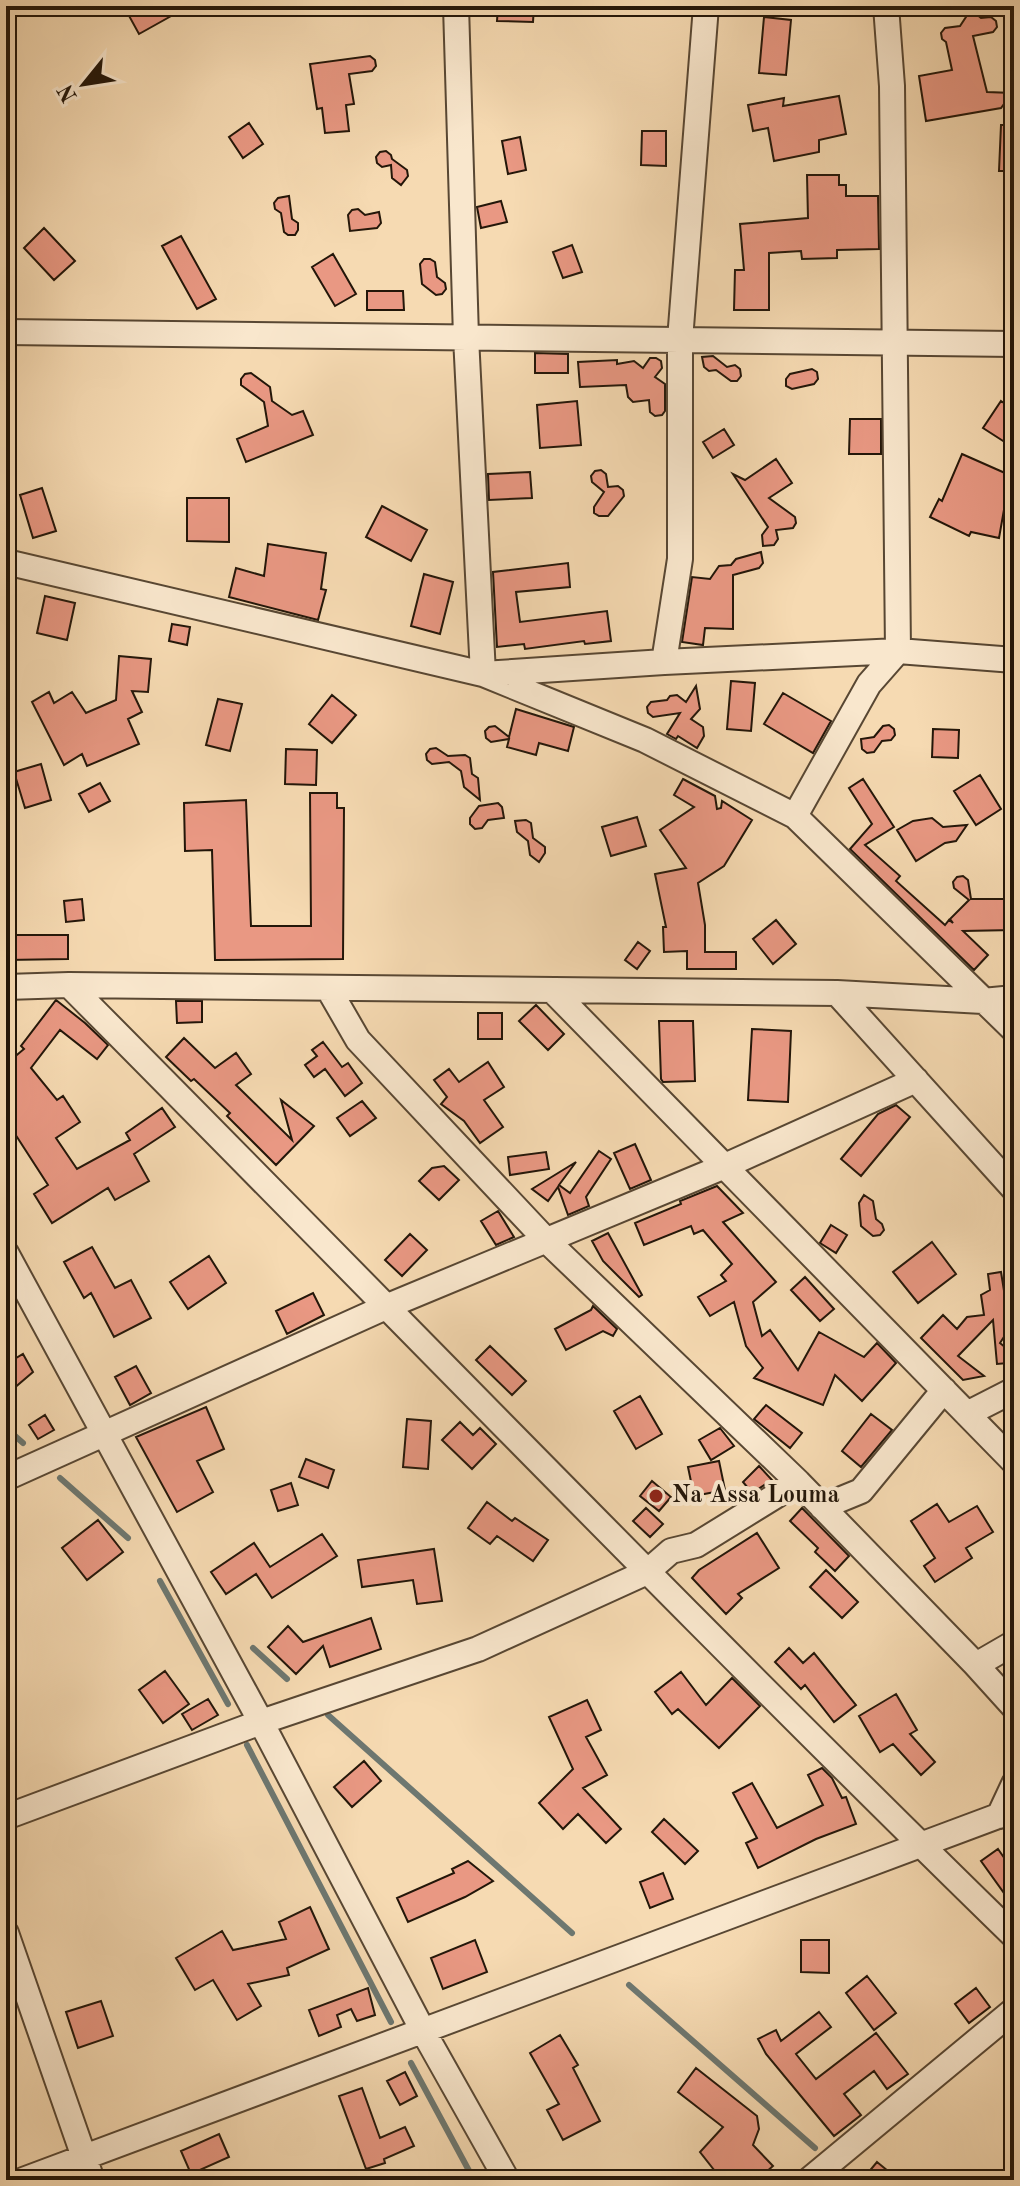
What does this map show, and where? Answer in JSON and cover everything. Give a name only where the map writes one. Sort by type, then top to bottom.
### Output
[{"type":"street","points":[[456,6],[466,337],[483,674]]},
{"type":"street","points":[[664,662],[680,559],[680,340],[706,6]]},
{"type":"street","points":[[795,816],[869,684],[898,651],[892,86],[886,6]]},
{"type":"street","points":[[6,332],[1014,344]]},
{"type":"street","points":[[6,562],[483,674],[645,740],[795,816],[1014,1030]]},
{"type":"street","points":[[483,674],[898,651],[1014,660]]},
{"type":"street","points":[[6,987],[69,985],[837,993],[983,1001],[1014,998]]},
{"type":"street","points":[[69,985],[647,1572],[1014,1936]]},
{"type":"street","points":[[328,988],[358,1040],[546,1240],[798,1482],[1014,1707]]},
{"type":"street","points":[[552,990],[1014,1462]]},
{"type":"street","points":[[837,993],[1014,1189]]},
{"type":"street","points":[[6,1478],[388,1306],[725,1166],[916,1080]]},
{"type":"street","points":[[6,1253],[261,1722],[422,2029],[507,2180]]},
{"type":"street","points":[[822,1507],[861,1491],[944,1390]]},
{"type":"street","points":[[967,1414],[1014,1390]]},
{"type":"street","points":[[6,1817],[261,1722],[478,1649],[647,1572],[671,1551],[696,1545],[798,1482]]},
{"type":"street","points":[[976,1665],[1014,1643]]},
{"type":"street","points":[[23,2180],[88,2169],[422,2029],[1006,1813],[1014,1784]]},
{"type":"street","points":[[6,1933],[88,2169]]},
{"type":"street","points":[[809,2180],[1014,2010]]},
{"type":"building","points":[[143,6],[189,6],[139,34],[128,14]]},
{"type":"building","points":[[498,6],[534,6],[533,22],[497,21]]},
{"type":"building","points":[[975,13],[981,18],[991,17],[997,27],[993,32],[973,36],[987,92],[1012,93],[1001,108],[926,121],[919,76],[952,70],[941,33],[945,28],[960,26],[968,14]]},
{"type":"building","points":[[764,17],[791,20],[786,75],[759,73]]},
{"type":"building","points":[[370,56],[376,66],[372,71],[349,74],[354,104],[346,105],[349,131],[325,133],[322,108],[317,109],[310,64]]},
{"type":"building","points":[[839,96],[846,134],[819,140],[819,152],[774,161],[768,128],[753,131],[748,105],[784,98],[783,106]]},
{"type":"building","points":[[249,123],[263,144],[243,158],[229,137]]},
{"type":"building","points":[[1001,125],[1014,125],[1014,171],[999,171]]},
{"type":"building","points":[[642,131],[666,131],[666,166],[641,165]]},
{"type":"building","points":[[520,137],[526,170],[508,174],[502,141]]},
{"type":"building","points":[[386,151],[407,170],[408,176],[401,185],[392,178],[391,165],[382,167],[377,163],[376,157]]},
{"type":"building","points":[[807,175],[839,175],[839,185],[846,185],[846,196],[878,196],[879,249],[837,250],[837,258],[802,259],[801,251],[769,253],[769,310],[734,310],[735,270],[744,270],[740,224],[808,218]]},
{"type":"building","points":[[289,196],[292,219],[298,223],[295,235],[284,232],[281,213],[275,209],[274,203],[278,198]]},
{"type":"building","points":[[501,201],[507,222],[481,228],[477,207]]},
{"type":"building","points":[[358,209],[365,215],[379,212],[381,223],[377,228],[350,231],[348,215]]},
{"type":"building","points":[[44,228],[75,261],[54,280],[24,248]]},
{"type":"building","points":[[181,236],[216,299],[197,309],[162,246]]},
{"type":"building","points":[[572,245],[582,272],[563,278],[553,252]]},
{"type":"building","points":[[333,254],[356,294],[335,306],[312,267]]},
{"type":"building","points":[[424,259],[435,262],[437,277],[445,283],[446,289],[442,294],[436,295],[422,284],[420,264]]},
{"type":"building","points":[[367,291],[403,291],[404,310],[367,310]]},
{"type":"building","points":[[535,353],[568,354],[568,373],[535,373]]},
{"type":"building","points":[[713,356],[727,367],[735,365],[740,369],[741,376],[737,381],[704,367],[702,357]]},
{"type":"building","points":[[650,358],[661,361],[662,368],[655,377],[665,384],[665,411],[662,415],[655,416],[650,412],[649,400],[633,402],[628,397],[626,385],[580,387],[578,362],[617,360],[617,364],[634,361],[643,368]]},
{"type":"building","points":[[812,369],[817,372],[818,379],[814,384],[792,389],[786,386],[790,374]]},
{"type":"building","points":[[251,373],[270,387],[272,401],[292,415],[303,411],[313,435],[246,462],[237,439],[268,426],[264,402],[241,385],[245,374]]},
{"type":"building","points":[[577,401],[581,445],[540,448],[537,405]]},
{"type":"building","points":[[1001,401],[1014,410],[1014,448],[983,428]]},
{"type":"building","points":[[850,419],[881,419],[881,454],[849,454]]},
{"type":"building","points":[[724,429],[734,445],[713,458],[703,442]]},
{"type":"building","points":[[962,454],[1014,477],[1014,508],[1005,504],[999,538],[971,532],[969,536],[930,517],[939,499],[942,501]]},
{"type":"building","points":[[776,459],[792,483],[769,498],[795,517],[796,523],[793,528],[776,530],[778,539],[774,545],[763,546],[762,535],[768,527],[733,474],[745,480]]},
{"type":"building","points":[[601,470],[606,474],[608,487],[618,486],[624,496],[608,516],[594,513],[594,507],[604,492],[592,482],[591,476]]},
{"type":"building","points":[[530,472],[532,498],[489,500],[488,474]]},
{"type":"building","points":[[42,488],[56,531],[33,538],[20,495]]},
{"type":"building","points":[[187,498],[229,498],[229,542],[187,541]]},
{"type":"building","points":[[382,506],[427,530],[411,561],[366,537]]},
{"type":"building","points":[[268,544],[326,553],[321,589],[326,590],[318,620],[229,597],[236,568],[264,576]]},
{"type":"building","points":[[761,552],[763,563],[759,568],[733,575],[733,629],[705,628],[703,645],[682,642],[692,577],[710,579],[719,566],[731,565],[736,559]]},
{"type":"building","points":[[568,563],[570,587],[516,592],[520,622],[607,611],[611,641],[585,644],[584,641],[525,649],[524,644],[497,647],[493,572]]},
{"type":"building","points":[[424,574],[453,582],[440,634],[411,626]]},
{"type":"building","points":[[45,596],[75,603],[67,640],[37,633]]},
{"type":"building","points":[[172,624],[190,627],[187,645],[169,641]]},
{"type":"building","points":[[119,656],[151,659],[148,692],[132,691],[142,712],[128,719],[139,744],[87,766],[82,754],[64,765],[32,702],[49,692],[54,703],[72,692],[86,713],[116,700]]},
{"type":"building","points":[[731,681],[755,683],[751,731],[727,729]]},
{"type":"building","points":[[696,686],[700,709],[691,719],[703,727],[704,736],[697,748],[678,736],[676,739],[667,734],[680,713],[653,717],[647,707],[651,702],[677,695],[686,702]]},
{"type":"building","points":[[783,693],[831,721],[813,753],[764,724]]},
{"type":"building","points":[[332,695],[356,715],[332,743],[309,724]]},
{"type":"building","points":[[218,699],[242,704],[230,751],[206,745]]},
{"type":"building","points":[[516,709],[574,727],[568,751],[539,743],[536,755],[507,747],[509,739],[491,742],[486,738],[485,731],[495,726],[509,737]]},
{"type":"building","points":[[889,725],[895,735],[891,740],[882,741],[874,752],[867,753],[862,749],[861,739],[874,737],[883,726]]},
{"type":"building","points":[[933,729],[959,730],[958,758],[932,757]]},
{"type":"building","points":[[436,748],[448,756],[465,755],[470,758],[472,774],[478,778],[480,800],[464,787],[461,771],[449,762],[432,764],[427,760],[426,754]]},
{"type":"building","points":[[286,749],[317,750],[316,785],[285,784]]},
{"type":"building","points":[[41,764],[51,800],[25,808],[14,772]]},
{"type":"building","points":[[980,775],[1001,809],[976,825],[954,791]]},
{"type":"building","points":[[683,779],[715,796],[717,809],[721,808],[722,801],[752,820],[724,866],[698,883],[705,925],[705,952],[736,952],[736,969],[687,969],[687,951],[664,952],[663,927],[666,927],[655,874],[686,868],[660,830],[694,807],[674,795]]},
{"type":"building","points":[[863,779],[894,827],[865,845],[900,876],[896,881],[945,925],[949,920],[953,923],[950,919],[969,900],[954,888],[953,882],[957,877],[963,876],[968,880],[971,899],[1013,899],[1014,930],[963,931],[988,955],[974,970],[850,849],[872,824],[849,788]]},
{"type":"building","points":[[100,783],[110,801],[89,812],[79,794]]},
{"type":"building","points":[[310,793],[337,793],[337,808],[344,808],[343,959],[215,960],[212,850],[185,851],[184,803],[246,800],[251,926],[311,926]]},
{"type":"building","points":[[498,803],[504,818],[488,820],[482,828],[475,829],[470,824],[470,818],[479,806]]},
{"type":"building","points":[[637,817],[646,846],[611,856],[602,827]]},
{"type":"building","points":[[932,818],[943,827],[967,825],[956,841],[945,843],[916,861],[897,830],[913,821]]},
{"type":"building","points":[[515,821],[531,823],[533,838],[545,847],[539,862],[530,855],[528,841],[517,832]]},
{"type":"building","points":[[82,899],[84,920],[66,922],[64,901]]},
{"type":"building","points":[[776,920],[796,944],[773,964],[753,939]]},
{"type":"building","points":[[6,935],[68,935],[68,959],[6,960]]},
{"type":"building","points":[[638,942],[650,951],[637,969],[625,960]]},
{"type":"building","points":[[56,1000],[108,1045],[97,1059],[60,1030],[31,1068],[57,1100],[63,1096],[80,1122],[56,1138],[77,1169],[130,1140],[126,1133],[162,1108],[175,1127],[134,1154],[149,1181],[115,1200],[108,1188],[52,1223],[34,1194],[48,1185],[6,1120],[6,1064],[24,1049],[21,1046]]},
{"type":"building","points":[[176,1001],[202,1001],[202,1022],[177,1023]]},
{"type":"building","points":[[536,1005],[564,1034],[548,1050],[519,1021]]},
{"type":"building","points":[[478,1013],[502,1013],[502,1039],[478,1039]]},
{"type":"building","points":[[659,1021],[693,1021],[695,1081],[663,1082],[661,1079]]},
{"type":"building","points":[[752,1029],[791,1031],[788,1102],[748,1100]]},
{"type":"building","points":[[184,1038],[215,1068],[236,1053],[251,1074],[236,1085],[292,1140],[281,1100],[314,1126],[276,1165],[227,1116],[230,1113],[166,1057]]},
{"type":"building","points":[[323,1042],[342,1067],[348,1063],[362,1083],[345,1096],[325,1069],[314,1077],[305,1065],[317,1056],[312,1050]]},
{"type":"building","points":[[488,1062],[504,1087],[484,1100],[503,1127],[480,1143],[464,1121],[441,1104],[447,1097],[434,1080],[449,1069],[459,1082]]},
{"type":"building","points":[[362,1101],[376,1118],[350,1136],[337,1118]]},
{"type":"building","points":[[896,1105],[910,1117],[861,1176],[841,1159],[878,1114]]},
{"type":"building","points":[[635,1144],[651,1180],[630,1189],[614,1153]]},
{"type":"building","points":[[599,1151],[611,1159],[586,1197],[589,1206],[568,1215],[558,1187],[548,1201],[532,1189],[576,1162],[559,1185],[570,1193]]},
{"type":"building","points":[[546,1152],[549,1169],[510,1175],[508,1157]]},
{"type":"building","points":[[444,1166],[459,1180],[439,1200],[419,1181],[432,1168]]},
{"type":"building","points":[[717,1186],[743,1213],[723,1222],[776,1282],[753,1302],[762,1336],[770,1330],[798,1370],[819,1332],[864,1357],[877,1343],[896,1363],[862,1401],[835,1375],[823,1405],[754,1378],[763,1368],[746,1346],[734,1302],[710,1316],[698,1297],[726,1281],[721,1275],[732,1264],[703,1230],[694,1234],[691,1226],[644,1245],[635,1223]]},
{"type":"building","points":[[864,1195],[873,1201],[876,1219],[884,1230],[880,1235],[873,1236],[861,1226],[859,1203]]},
{"type":"building","points":[[498,1211],[514,1237],[496,1245],[481,1221]]},
{"type":"building","points":[[831,1225],[847,1235],[836,1253],[820,1243]]},
{"type":"building","points":[[608,1233],[642,1295],[639,1297],[603,1261],[592,1241]]},
{"type":"building","points":[[410,1234],[427,1250],[402,1276],[385,1260]]},
{"type":"building","points":[[932,1242],[956,1274],[918,1303],[893,1272]]},
{"type":"building","points":[[92,1247],[115,1288],[131,1280],[151,1318],[114,1337],[91,1293],[84,1298],[64,1262]]},
{"type":"building","points":[[209,1256],[226,1283],[188,1309],[170,1282]]},
{"type":"building","points":[[1001,1272],[1005,1297],[1014,1296],[1014,1312],[1007,1313],[1009,1329],[1000,1343],[1011,1352],[1012,1358],[1008,1363],[997,1364],[993,1320],[958,1356],[984,1376],[963,1380],[921,1338],[943,1315],[957,1329],[967,1317],[984,1315],[981,1295],[990,1290],[988,1274]]},
{"type":"building","points":[[805,1277],[834,1309],[820,1321],[791,1290]]},
{"type":"building","points":[[313,1293],[324,1315],[287,1334],[276,1311]]},
{"type":"building","points":[[593,1306],[617,1329],[613,1336],[603,1331],[566,1350],[555,1329]]},
{"type":"building","points":[[490,1346],[526,1381],[512,1395],[476,1360]]},
{"type":"building","points":[[23,1354],[33,1372],[6,1395],[6,1364]]},
{"type":"building","points":[[136,1366],[151,1393],[130,1405],[115,1377]]},
{"type":"building","points":[[640,1396],[662,1434],[636,1449],[614,1411]]},
{"type":"building","points":[[766,1405],[802,1433],[790,1448],[754,1419]]},
{"type":"building","points":[[206,1407],[224,1449],[197,1461],[213,1492],[177,1512],[136,1437]]},
{"type":"building","points":[[871,1414],[892,1430],[861,1467],[842,1451]]},
{"type":"building","points":[[45,1415],[54,1430],[38,1439],[29,1425]]},
{"type":"building","points":[[407,1419],[431,1421],[428,1469],[403,1467]]},
{"type":"building","points":[[460,1422],[473,1435],[480,1428],[496,1444],[472,1469],[442,1440]]},
{"type":"building","points":[[720,1428],[734,1446],[711,1460],[699,1440]]},
{"type":"building","points":[[306,1459],[334,1470],[328,1488],[299,1477]]},
{"type":"building","points":[[719,1461],[725,1490],[694,1496],[688,1467]]},
{"type":"building","points":[[759,1466],[772,1480],[752,1493],[743,1482]]},
{"type":"building","name":"Na Assa Louma","points":[[652,1481],[671,1497],[659,1511],[640,1496]]},
{"type":"building","points":[[291,1483],[298,1505],[278,1511],[271,1490]]},
{"type":"building","points":[[487,1502],[512,1521],[515,1518],[548,1540],[533,1561],[497,1536],[490,1544],[468,1528]]},
{"type":"building","points":[[937,1504],[949,1522],[977,1506],[993,1532],[966,1548],[972,1558],[935,1582],[924,1566],[935,1558],[911,1521]]},
{"type":"building","points":[[646,1508],[663,1524],[650,1537],[633,1521]]},
{"type":"building","points":[[802,1508],[849,1556],[835,1571],[815,1552],[818,1548],[790,1521]]},
{"type":"building","points":[[98,1520],[123,1552],[87,1580],[62,1548]]},
{"type":"building","points":[[757,1533],[779,1568],[738,1594],[742,1598],[726,1614],[692,1578],[699,1570]]},
{"type":"building","points":[[322,1534],[337,1556],[272,1598],[256,1574],[226,1594],[211,1572],[254,1543],[270,1567]]},
{"type":"building","points":[[434,1549],[442,1601],[417,1604],[413,1580],[362,1587],[358,1560]]},
{"type":"building","points":[[826,1570],[858,1602],[842,1618],[810,1587]]},
{"type":"building","points":[[371,1618],[381,1649],[330,1667],[323,1646],[296,1674],[268,1647],[288,1626],[303,1642]]},
{"type":"building","points":[[789,1648],[803,1663],[814,1653],[856,1705],[834,1722],[805,1685],[801,1689],[775,1662]]},
{"type":"building","points":[[165,1671],[189,1704],[163,1723],[139,1690]]},
{"type":"building","points":[[681,1672],[706,1705],[732,1678],[760,1706],[719,1748],[678,1709],[672,1714],[655,1692]]},
{"type":"building","points":[[896,1694],[917,1730],[910,1734],[935,1762],[921,1775],[893,1744],[880,1752],[859,1716]]},
{"type":"building","points":[[208,1699],[218,1715],[192,1730],[182,1714]]},
{"type":"building","points":[[587,1700],[601,1730],[586,1737],[607,1775],[583,1788],[621,1829],[606,1843],[578,1814],[563,1829],[539,1803],[573,1769],[549,1717]]},
{"type":"building","points":[[364,1761],[381,1781],[352,1807],[334,1787]]},
{"type":"building","points":[[822,1768],[832,1778],[842,1798],[846,1797],[856,1824],[816,1839],[758,1868],[746,1843],[757,1838],[733,1793],[752,1783],[777,1828],[823,1805],[808,1775]]},
{"type":"building","points":[[664,1819],[698,1851],[685,1864],[652,1832]]},
{"type":"building","points":[[998,1849],[1014,1872],[1014,1886],[1004,1893],[981,1861]]},
{"type":"building","points":[[468,1861],[493,1881],[408,1922],[397,1898],[454,1873],[452,1869]]},
{"type":"building","points":[[663,1873],[673,1899],[650,1908],[640,1882]]},
{"type":"building","points":[[310,1907],[329,1949],[287,1968],[289,1975],[248,1984],[261,2006],[237,2020],[213,1980],[195,1990],[176,1958],[222,1931],[233,1950],[286,1939],[279,1922]]},
{"type":"building","points":[[475,1940],[487,1972],[443,1989],[431,1958]]},
{"type":"building","points":[[801,1940],[829,1940],[829,1973],[801,1972]]},
{"type":"building","points":[[867,1976],[896,2013],[874,2030],[846,1993]]},
{"type":"building","points":[[368,1988],[375,2015],[357,2021],[351,2009],[337,2015],[341,2027],[319,2036],[309,2010]]},
{"type":"building","points":[[976,1988],[990,2007],[969,2023],[955,2004]]},
{"type":"building","points":[[101,2001],[113,2036],[78,2048],[66,2012]]},
{"type":"building","points":[[819,2012],[831,2027],[796,2054],[816,2079],[876,2033],[908,2074],[887,2089],[874,2071],[844,2094],[861,2115],[834,2136],[766,2054],[758,2039],[776,2030],[781,2041]]},
{"type":"building","points":[[560,2035],[578,2065],[573,2068],[600,2121],[563,2140],[547,2110],[559,2104],[530,2053]]},
{"type":"building","points":[[696,2068],[757,2116],[759,2129],[753,2145],[773,2166],[757,2180],[722,2180],[700,2152],[723,2127],[678,2092]]},
{"type":"building","points":[[405,2072],[417,2096],[400,2105],[387,2081]]},
{"type":"building","points":[[362,2088],[380,2138],[405,2127],[414,2146],[384,2159],[385,2163],[366,2169],[339,2096]]},
{"type":"building","points":[[219,2134],[229,2157],[191,2174],[181,2151]]},
{"type":"building","points":[[877,2162],[899,2180],[862,2180]]},
{"type":"waterway","points":[[6,1428],[23,1443]]},
{"type":"waterway","points":[[60,1478],[128,1538]]},
{"type":"waterway","points":[[160,1581],[228,1704]]},
{"type":"waterway","points":[[253,1648],[287,1679]]},
{"type":"waterway","points":[[328,1715],[572,1933]]},
{"type":"waterway","points":[[247,1745],[391,2022]]},
{"type":"waterway","points":[[629,1985],[815,2148]]},
{"type":"waterway","points":[[411,2063],[474,2180]]},
{"type":"place","name":"Na Assa Louma","points":[[656,1496]]}]
